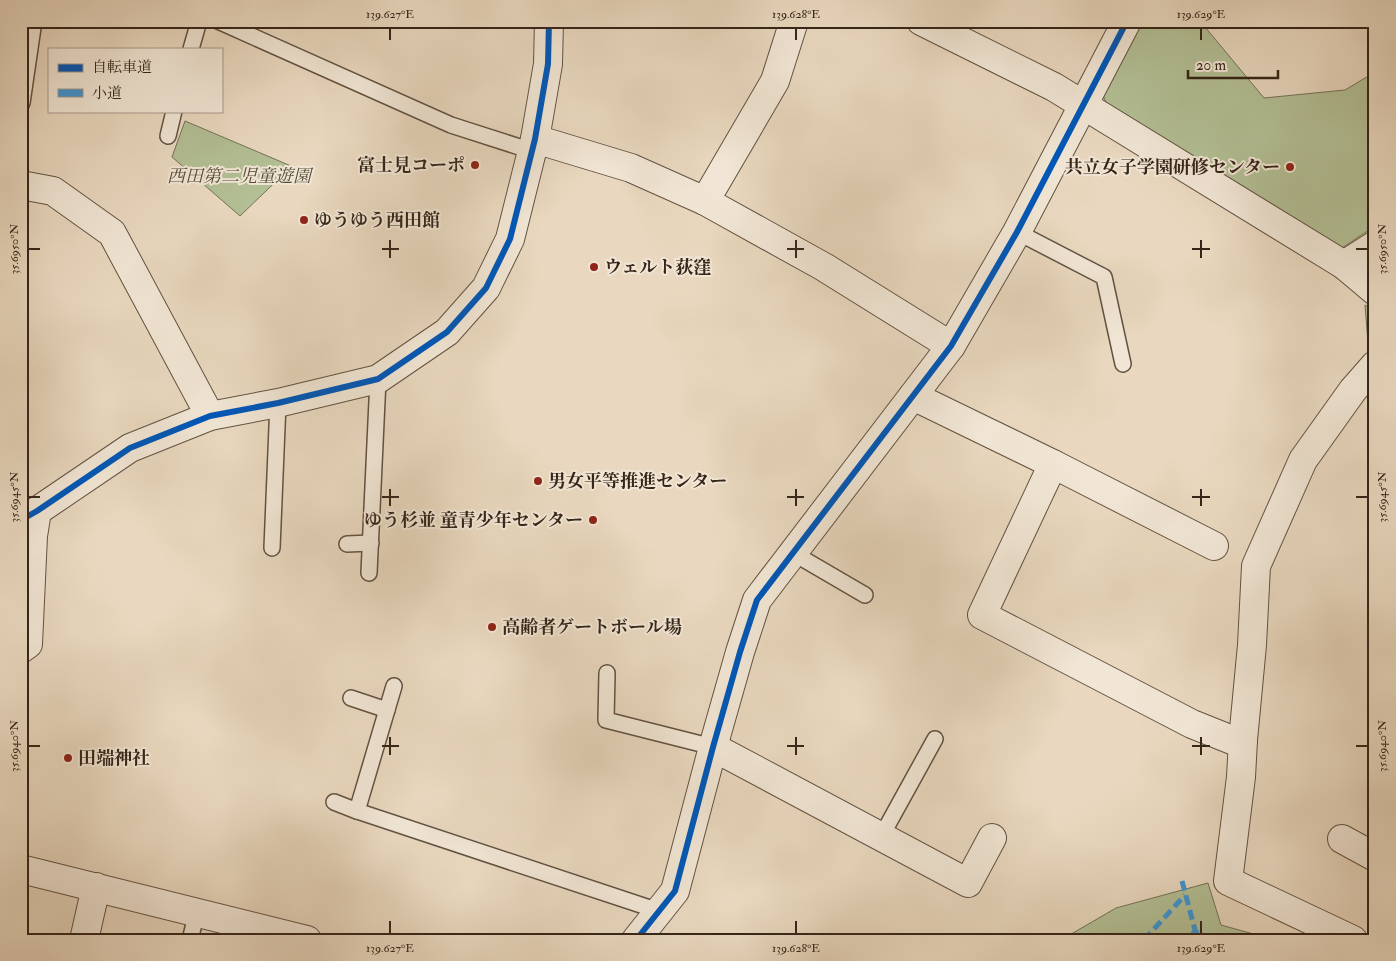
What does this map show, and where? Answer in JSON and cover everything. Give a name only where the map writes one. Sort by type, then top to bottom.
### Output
[{"type":"street","points":[[21,649],[28,644],[32,544],[29,516],[130,448],[210,416],[378,379],[447,332],[486,288],[510,239],[533,145],[548,64],[549,21]]},
{"type":"street","points":[[705,201],[775,81],[794,21]]},
{"type":"street","points":[[921,21],[1054,87],[1344,265],[1375,291]]},
{"type":"street","points":[[636,940],[675,891],[713,747],[757,600],[951,346],[1017,232],[1127,21]]},
{"type":"street","points":[[533,145],[631,168],[705,201],[824,267],[951,346]]},
{"type":"street","points":[[21,185],[53,191],[112,233],[210,416]]},
{"type":"street","points":[[1344,265],[1375,245]]},
{"type":"street","points":[[1353,940],[1228,882],[1241,777],[1252,645],[1256,566],[1303,460],[1353,390],[1375,365]]},
{"type":"street","points":[[913,396],[1053,464],[1214,546]]},
{"type":"street","points":[[1053,464],[982,615],[1192,724],[1232,740],[1243,740]]},
{"type":"street","points":[[713,747],[968,883],[992,838]]},
{"type":"street","points":[[1342,839],[1375,857]]},
{"type":"street","points":[[21,869],[299,939]]},
{"type":"street","points":[[84,940],[96,887]]},
{"type":"lane","points":[[22,103],[34,21]]},
{"type":"lane","points":[[191,48],[199,21]]},
{"type":"lane","points":[[218,21],[451,125],[533,145]]},
{"type":"lane","points":[[168,136],[174,112]]},
{"type":"lane","points":[[1017,232],[1104,277],[1123,364]]},
{"type":"lane","points":[[369,574],[378,379]]},
{"type":"lane","points":[[272,548],[278,402]]},
{"type":"lane","points":[[347,544],[370,543]]},
{"type":"lane","points":[[793,553],[865,595]]},
{"type":"lane","points":[[607,673],[606,720],[713,747]]},
{"type":"lane","points":[[357,811],[394,686]]},
{"type":"lane","points":[[351,698],[387,710]]},
{"type":"lane","points":[[881,837],[935,739]]},
{"type":"lane","points":[[334,802],[659,911]]},
{"type":"lane","points":[[190,940],[197,912]]},
{"type":"green space","name":"共立女子学園研修センター","points":[[1140,21],[1200,21],[1264,98],[1345,90],[1375,72],[1375,226],[1339,250],[1108,107],[1101,91]]},
{"type":"green space","name":"西田第二児童遊園","points":[[185,121],[292,166],[240,216],[172,157]]},
{"type":"green space","points":[[1365,305],[1375,312],[1375,348],[1369,355]]},
{"type":"green space","points":[[1208,883],[1221,925],[1257,935],[1261,940],[1061,940],[1116,908]]},
{"type":"marked path","points":[[1182,881],[1195,930],[1202,940]]},
{"type":"marked path","points":[[1144,940],[1185,895]]},
{"type":"marked path","points":[[1190,940],[1195,930]]},
{"type":"cycle path","points":[[21,520],[130,448],[210,416],[278,403],[378,379],[447,332],[486,288],[510,239],[535,139],[548,64],[549,21]]},
{"type":"cycle path","points":[[636,940],[675,891],[713,747],[757,600],[951,346],[1017,232],[1127,21]]},
{"type":"place","name":"富士見コーポ","points":[[475,165]]},
{"type":"place","name":"共立女子学園研修センター","points":[[1290,167]]},
{"type":"place","name":"ゆうゆう西田館","points":[[304,220]]},
{"type":"place","name":"ウェルト荻窪","points":[[594,267]]},
{"type":"place","name":"男女平等推進センター","points":[[538,481]]},
{"type":"place","name":"ゆう杉並 童青少年センター","points":[[593,520]]},
{"type":"place","name":"高齢者ゲートボール場","points":[[492,627]]},
{"type":"place","name":"田端神社","points":[[68,758]]}]
